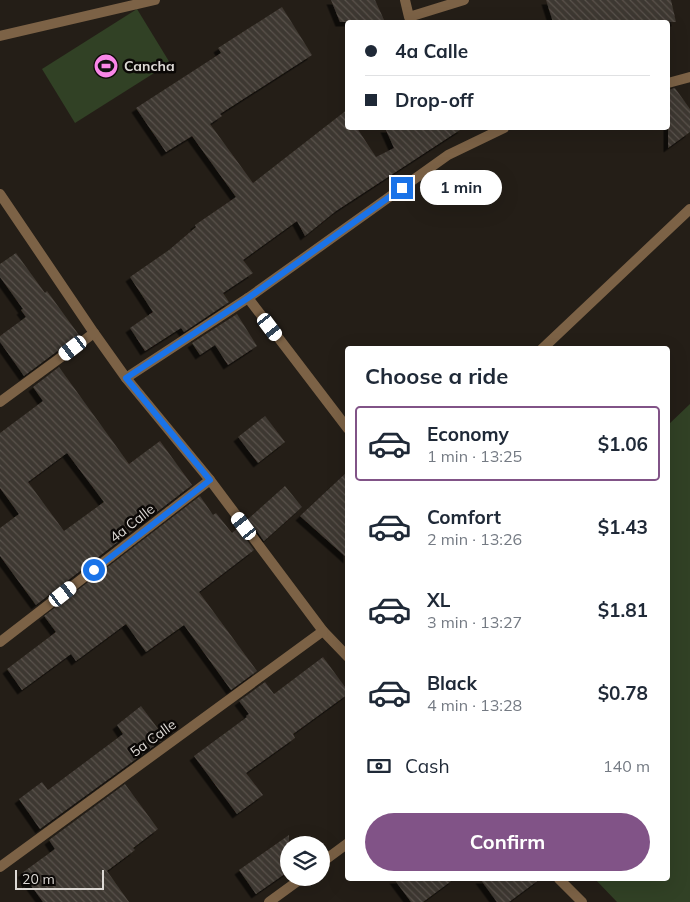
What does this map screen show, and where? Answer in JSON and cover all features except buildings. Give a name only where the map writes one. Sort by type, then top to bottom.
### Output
[{"type":"street","points":[[0,36],[155,0]]},
{"type":"street","points":[[405,0],[409,17],[464,0]]},
{"type":"street","points":[[670,83],[690,78]]},
{"type":"street","points":[[126,378],[248,298],[448,155],[500,130]]},
{"type":"street","points":[[0,194],[126,378],[210,480],[323,632],[345,654]]},
{"type":"street","points":[[545,346],[690,209]]},
{"type":"street","points":[[248,298],[345,424]]},
{"type":"street","points":[[0,402],[94,333]]},
{"type":"street","name":"4a Calle","points":[[0,642],[210,480]]},
{"type":"street","name":"5a Calle","points":[[0,867],[323,632]]},
{"type":"street","points":[[330,856],[345,845]]},
{"type":"street","points":[[561,881],[582,902]]},
{"type":"street","points":[[270,902],[291,886]]},
{"type":"green space","name":"Cancha","points":[[137,9],[170,63],[75,123],[42,69]]},
{"type":"green space","points":[[690,404],[690,902],[617,902],[597,881],[670,881],[670,423]]},
{"type":"place","name":"Cancha","points":[[106,66]]},
{"type":"route","points":[[94,570],[210,480],[126,378],[248,298],[402,188]]}]
